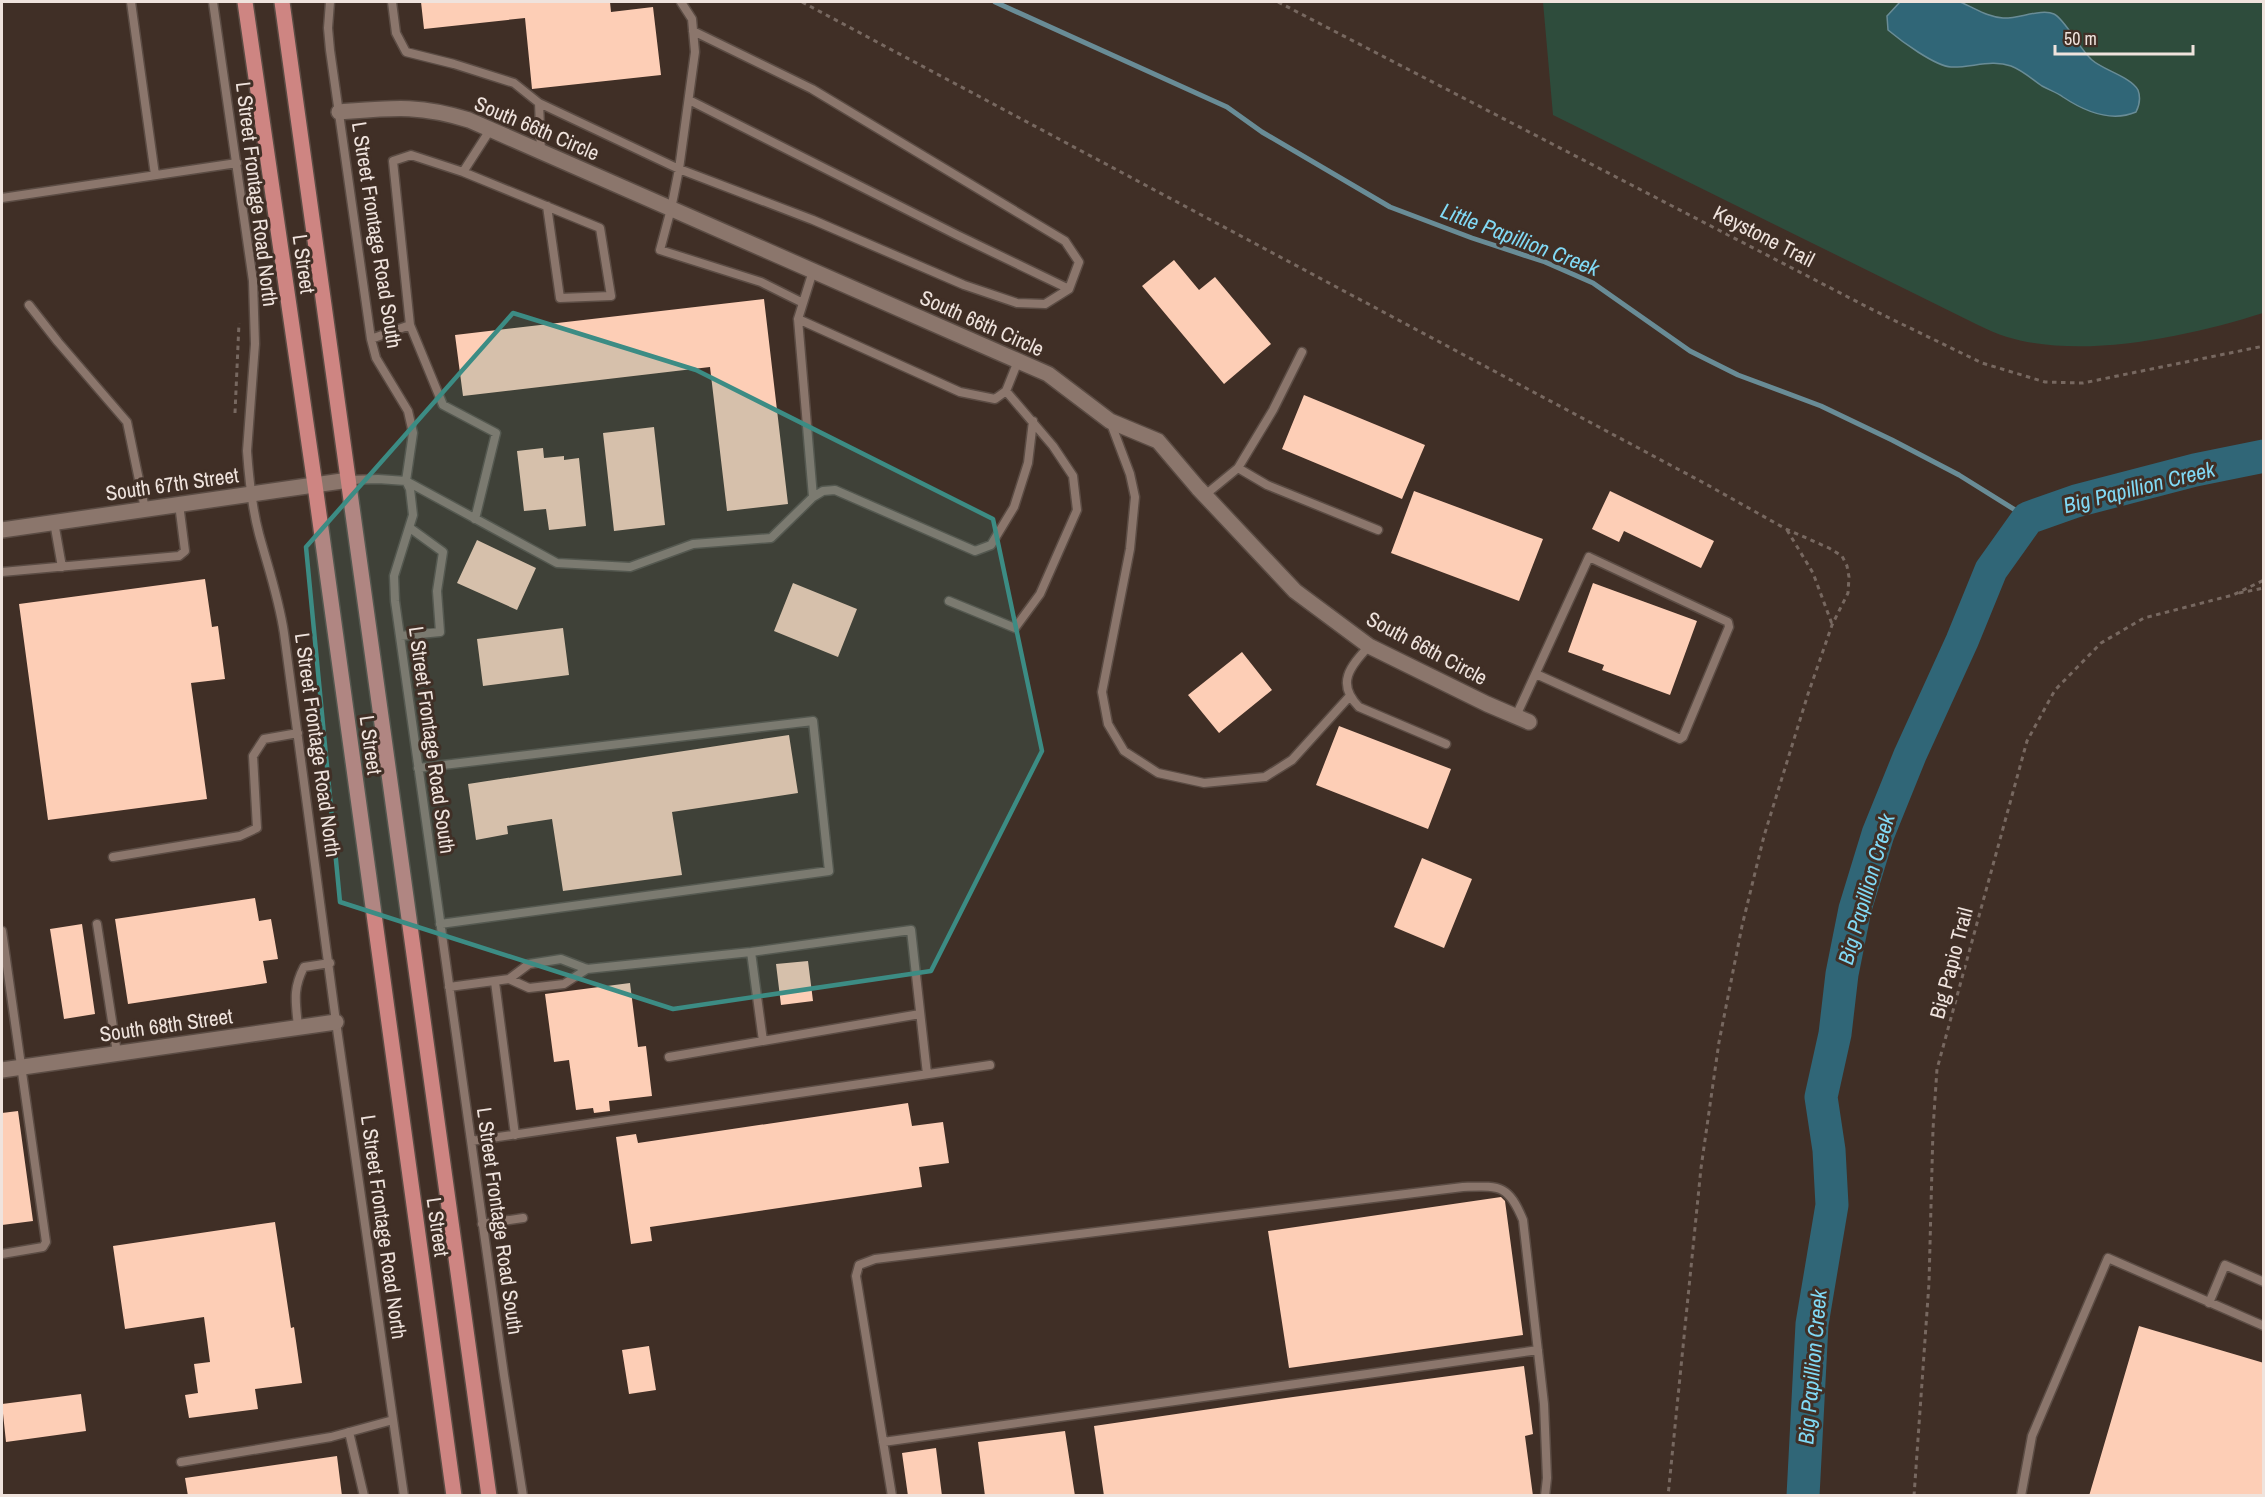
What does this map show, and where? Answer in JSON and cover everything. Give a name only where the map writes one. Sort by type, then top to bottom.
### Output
[{"type":"main road","name":"L Street","points":[[245,2],[315,485],[454,1496]]},
{"type":"main road","name":"L Street","points":[[282,2],[489,1496]]},
{"type":"street","name":"South 66th Circle","points":[[339,112],[416,108],[440,111],[541,152],[1048,374],[1110,421],[1158,441],[1295,591],[1369,646],[1522,719]]},
{"type":"street","name":"South 67th Street","points":[[2,530],[349,480]]},
{"type":"street","name":"South 68th Street","points":[[2,1070],[336,1022]]},
{"type":"lane","points":[[130,2],[155,175]]},
{"type":"lane","name":"L Street Frontage Road North","points":[[213,2],[251,260],[255,313],[247,451],[252,494],[259,534],[282,618],[330,963],[336,1022],[404,1496]]},
{"type":"lane","name":"L Street Frontage Road South","points":[[330,2],[328,28],[330,50],[371,339],[376,358],[408,411],[412,423],[413,439],[406,481],[414,508],[410,528],[394,576],[400,636],[482,1224],[523,1496]]},
{"type":"lane","points":[[392,2],[396,33],[406,52],[454,64],[514,84],[539,103],[679,169],[813,220],[964,285],[1017,303],[1045,304],[1070,289],[1079,262],[1065,241],[812,90],[693,31]]},
{"type":"lane","points":[[681,2],[692,19],[695,52],[672,209],[660,250],[761,282],[803,303]]},
{"type":"lane","points":[[689,100],[946,230],[1070,289]]},
{"type":"lane","points":[[539,103],[541,152]]},
{"type":"lane","points":[[463,172],[490,130]]},
{"type":"lane","points":[[476,519],[496,433],[443,405],[410,325],[393,160],[411,155],[463,172],[548,206],[600,228],[611,296],[560,298],[548,206]]},
{"type":"lane","points":[[2,198],[237,163]]},
{"type":"lane","points":[[813,271],[798,319],[813,497]]},
{"type":"lane","points":[[29,305],[127,422],[145,509]]},
{"type":"lane","points":[[798,319],[960,392],[995,399],[1006,391],[1018,361]]},
{"type":"lane","points":[[371,339],[410,325]]},
{"type":"lane","points":[[1205,495],[1238,468],[1273,410],[1302,352]]},
{"type":"lane","points":[[949,602],[1015,628],[1040,594],[1077,510],[1073,476],[1033,421],[1006,391]]},
{"type":"lane","points":[[349,480],[406,481],[557,563],[630,567],[693,544],[771,538],[813,497],[823,491],[835,490],[975,551],[991,545],[1014,507],[1028,463],[1033,421]]},
{"type":"lane","points":[[1110,421],[1130,474],[1135,497],[1130,549],[1102,692],[1108,724],[1124,751],[1158,773],[1204,783],[1265,777],[1292,760],[1349,697]]},
{"type":"lane","points":[[1238,468],[1267,485],[1378,530]]},
{"type":"lane","points":[[2,572],[179,556],[185,551],[179,504]]},
{"type":"lane","points":[[54,522],[62,567]]},
{"type":"lane","points":[[400,636],[440,632],[437,591],[443,552],[410,528]]},
{"type":"lane","points":[[1522,719],[1536,675],[1589,557],[1728,622],[1729,627],[1711,671],[1683,737],[1680,739],[1536,675]]},
{"type":"lane","points":[[1369,646],[1351,666],[1347,683],[1349,697],[1359,707],[1446,744]]},
{"type":"lane","points":[[418,768],[813,721],[829,871],[440,924]]},
{"type":"lane","points":[[112,857],[240,836],[257,828],[253,756],[264,739],[298,734]]},
{"type":"lane","points":[[97,924],[117,1053]]},
{"type":"lane","points":[[449,987],[509,979],[529,964],[561,959],[587,969],[751,952],[911,930],[927,1074]]},
{"type":"lane","points":[[2,931],[46,1242],[43,1247],[2,1254]]},
{"type":"lane","points":[[751,952],[763,1041]]},
{"type":"lane","points":[[298,1028],[295,992],[297,980],[304,967],[330,963]]},
{"type":"lane","points":[[509,979],[529,988],[564,984],[587,969]]},
{"type":"lane","points":[[495,982],[515,1135]]},
{"type":"lane","points":[[669,1057],[920,1014]]},
{"type":"lane","points":[[471,1140],[990,1065]]},
{"type":"lane","points":[[892,1496],[856,1276],[859,1265],[875,1259],[1463,1187],[1495,1186],[1515,1202],[1523,1220],[1544,1404],[1547,1478],[1545,1496]]},
{"type":"lane","points":[[482,1224],[523,1218]]},
{"type":"lane","points":[[2021,1496],[2032,1436],[2108,1258],[2264,1326]]},
{"type":"lane","points":[[2209,1303],[2225,1265],[2264,1282]]},
{"type":"lane","points":[[883,1442],[1538,1350]]},
{"type":"lane","points":[[181,1462],[331,1437],[393,1420]]},
{"type":"lane","points":[[349,1432],[364,1496]]},
{"type":"path","points":[[802,2],[1704,483],[1786,529],[1842,556],[1847,566],[1848,593],[1832,625],[1808,694],[1764,836],[1742,926],[1719,1042],[1701,1168],[1668,1496]]},
{"type":"path","name":"Keystone Trail","points":[[1278,2],[1875,311],[1982,363],[2045,382],[2083,383],[2264,346]]},
{"type":"path","points":[[235,413],[239,322]]},
{"type":"path","points":[[1786,529],[1813,573],[1832,625]]},
{"type":"path","name":"Big Papio Trail","points":[[1914,1496],[1929,1283],[1937,1069],[2028,741],[2055,690],[2102,643],[2144,618],[2233,595],[2264,579]]},
{"type":"path","points":[[2233,595],[2264,588]]},
{"type":"highlighted area","points":[[513,313],[696,370],[993,519],[1042,751],[931,971],[673,1009],[340,902],[306,547]]},
{"type":"green space","points":[[1543,2],[2263,2],[2263,313],[2170,337],[2102,346],[2037,344],[2007,337],[1978,325],[1553,115]]},
{"type":"water","points":[[1900,2],[1960,2],[1986,14],[2003,18],[2043,12],[2054,14],[2063,22],[2092,60],[2134,85],[2140,96],[2136,112],[2107,116],[2088,111],[2042,86],[2023,72],[2004,64],[1944,66],[1927,58],[1888,30],[1887,16]]},
{"type":"building","points":[[421,2],[610,2],[611,12],[653,7],[661,75],[532,89],[525,18],[424,29]]},
{"type":"building","points":[[1174,260],[1199,290],[1215,277],[1271,344],[1224,384],[1142,286]]},
{"type":"building","points":[[764,299],[788,504],[727,511],[710,367],[463,396],[455,335]]},
{"type":"building","points":[[1304,395],[1425,445],[1402,499],[1282,449]]},
{"type":"building","points":[[654,427],[665,525],[614,531],[603,433]]},
{"type":"building","points":[[543,448],[544,458],[564,456],[564,460],[579,458],[586,526],[549,530],[546,509],[524,511],[517,451]]},
{"type":"building","points":[[1414,491],[1543,539],[1519,601],[1391,553]]},
{"type":"building","points":[[1610,491],[1714,541],[1701,568],[1624,531],[1619,542],[1592,529]]},
{"type":"building","points":[[477,540],[536,568],[517,610],[457,583]]},
{"type":"building","points":[[205,579],[212,627],[218,626],[225,679],[191,683],[207,799],[48,820],[19,604]]},
{"type":"building","points":[[793,583],[857,609],[838,657],[774,631]]},
{"type":"building","points":[[1593,583],[1697,621],[1670,695],[1602,670],[1604,665],[1568,652]]},
{"type":"building","points":[[563,628],[569,675],[483,686],[477,639]]},
{"type":"building","points":[[1242,652],[1272,690],[1219,733],[1188,695]]},
{"type":"building","points":[[1339,726],[1451,769],[1428,829],[1316,785]]},
{"type":"building","points":[[789,735],[798,793],[672,812],[682,875],[563,891],[552,819],[507,826],[508,834],[476,840],[468,784]]},
{"type":"building","points":[[1422,858],[1472,879],[1444,948],[1394,927]]},
{"type":"building","points":[[255,898],[259,921],[271,919],[278,959],[263,961],[267,983],[128,1004],[115,919]]},
{"type":"building","points":[[82,924],[95,1014],[64,1019],[50,929]]},
{"type":"building","points":[[808,961],[813,1001],[781,1005],[776,964]]},
{"type":"building","points":[[630,983],[638,1047],[646,1046],[652,1096],[609,1101],[610,1111],[594,1113],[593,1108],[576,1110],[569,1060],[554,1062],[545,994]]},
{"type":"building","points":[[908,1103],[912,1126],[943,1122],[949,1163],[919,1167],[922,1187],[650,1227],[652,1241],[631,1244],[616,1137],[636,1134],[638,1143]]},
{"type":"building","points":[[18,1111],[33,1221],[2,1225],[2,1113]]},
{"type":"building","points":[[1501,1197],[1505,1201],[1523,1335],[1289,1368],[1268,1231]]},
{"type":"building","points":[[275,1222],[302,1383],[255,1389],[258,1409],[189,1418],[185,1395],[198,1393],[194,1364],[210,1362],[204,1317],[125,1329],[113,1246]]},
{"type":"building","points":[[2139,1326],[2264,1363],[2264,1496],[2089,1496]]},
{"type":"building","points":[[649,1346],[656,1390],[629,1394],[622,1350]]},
{"type":"building","points":[[1524,1366],[1533,1434],[1525,1436],[1533,1496],[1104,1496],[1094,1426]]},
{"type":"building","points":[[81,1394],[86,1431],[6,1442],[2,1404]]},
{"type":"building","points":[[1065,1431],[1075,1496],[985,1496],[978,1442]]},
{"type":"building","points":[[936,1448],[942,1496],[908,1496],[902,1453]]},
{"type":"building","points":[[337,1456],[342,1496],[188,1496],[185,1478]]},
{"type":"waterway","name":"Little Papillion Creek","points":[[995,2],[1227,107],[1262,132],[1390,207],[1545,262],[1593,283],[1690,351],[1738,375],[1821,406],[1892,440],[1959,475],[2028,518]]},
{"type":"waterway","name":"Big Papillion Creek","points":[[1803,1496],[1812,1324],[1832,1205],[1829,1150],[1821,1097],[1835,1034],[1842,974],[1855,909],[1878,834],[1991,570],[2028,518],[2076,501],[2195,470],[2264,456]]}]
